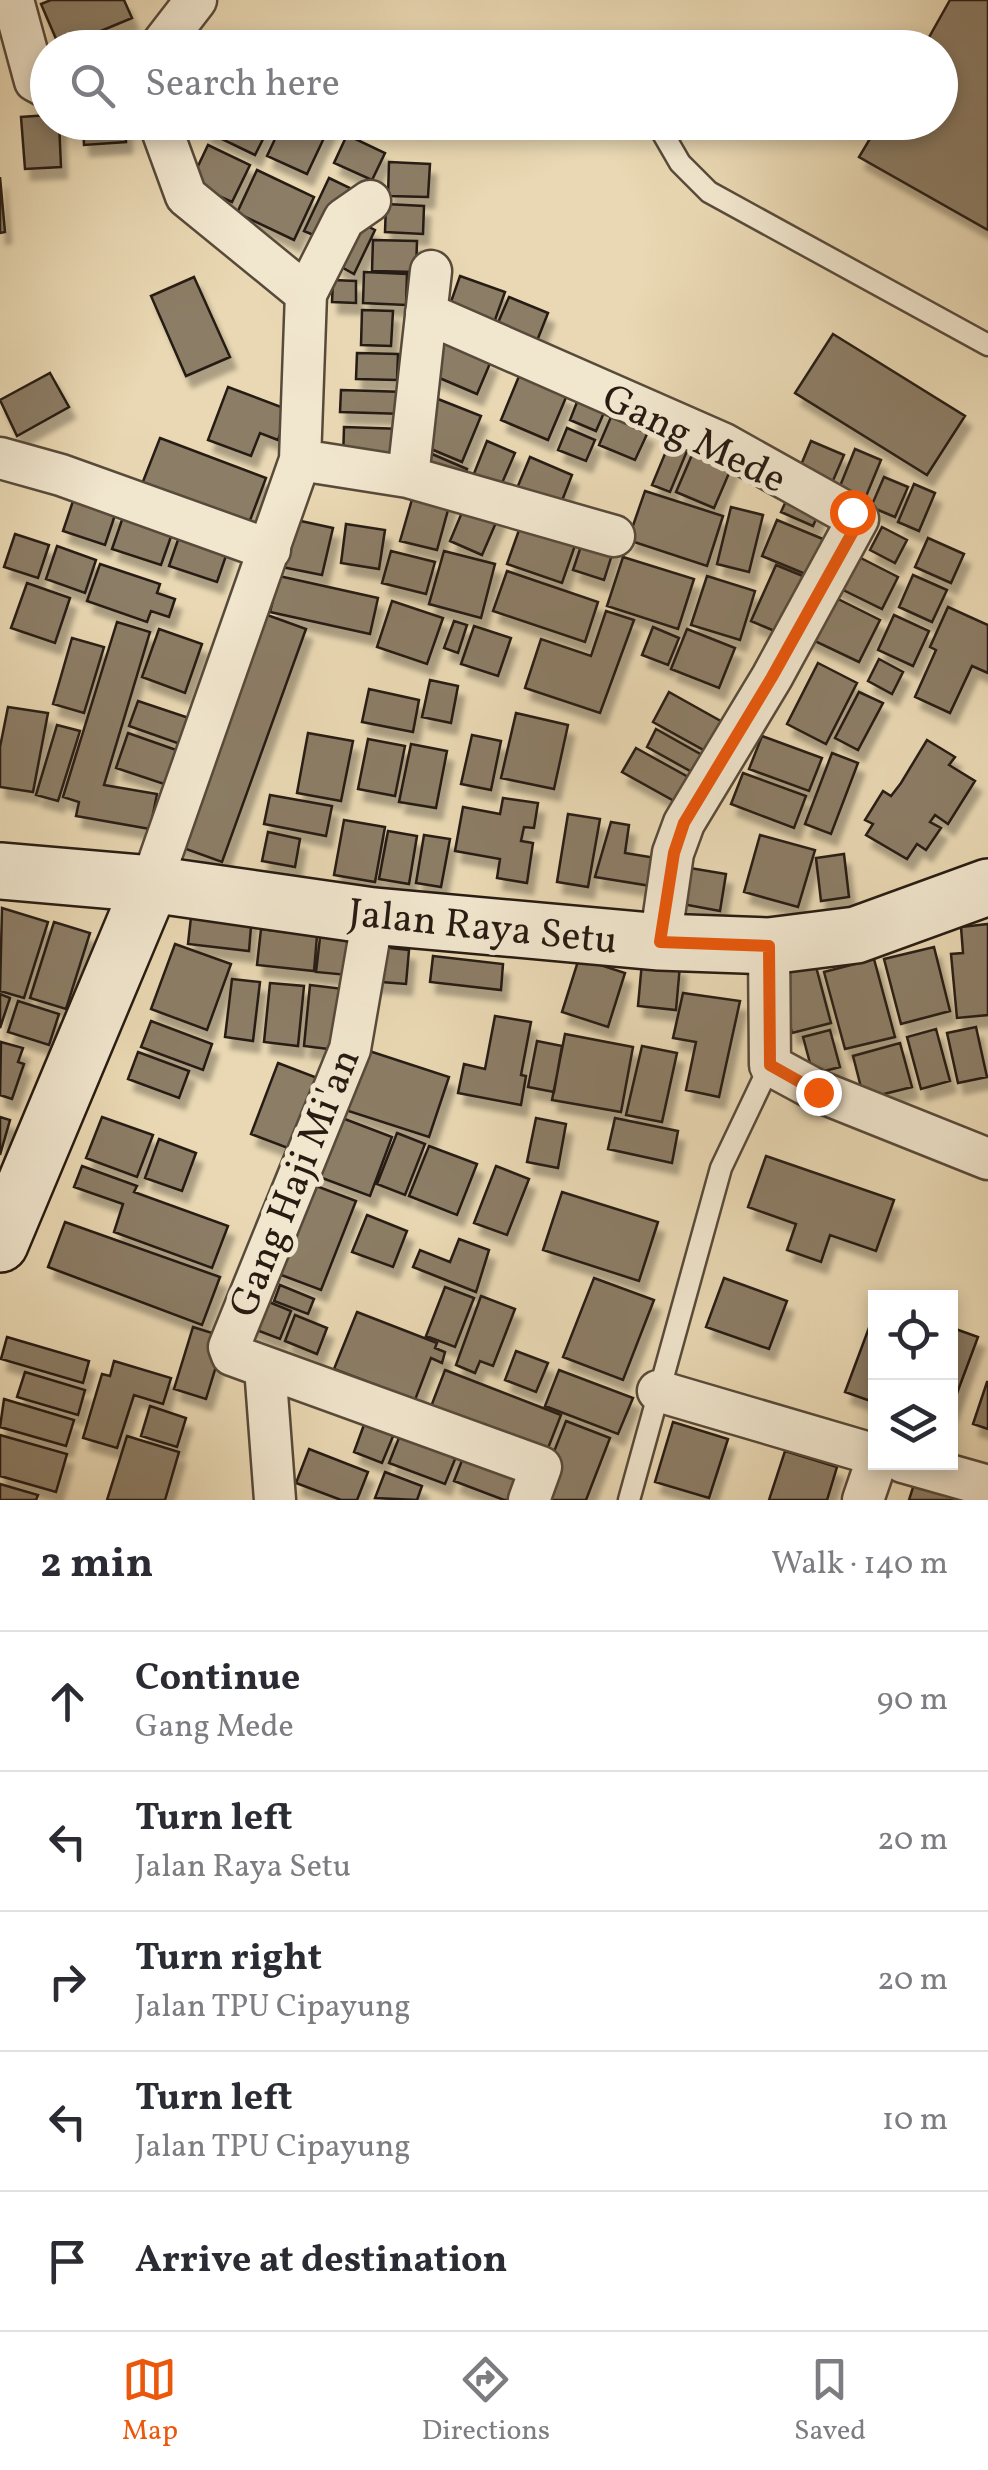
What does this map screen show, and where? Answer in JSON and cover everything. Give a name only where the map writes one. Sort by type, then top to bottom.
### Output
[{"type":"street","points":[[13,0],[30,60]]},
{"type":"street","points":[[173,30],[196,0]]},
{"type":"street","points":[[166,140],[186,196],[306,294]]},
{"type":"street","points":[[1,1240],[150,884],[300,460],[306,294],[344,219],[370,200]]},
{"type":"street","points":[[408,477],[430,271]]},
{"type":"street","name":"Gang Mede","points":[[426,313],[722,443],[858,520],[772,677],[684,823],[674,853],[660,942]]},
{"type":"street","points":[[0,458],[61,475],[270,550]]},
{"type":"street","points":[[300,460],[408,477],[614,536]]},
{"type":"street","name":"Jalan Raya Setu","points":[[0,870],[150,884],[373,916],[660,942],[769,946],[856,935],[988,887]]},
{"type":"street","name":"Gang Haji Mi'an","points":[[373,916],[350,1050],[230,1336],[232,1355],[540,1467],[535,1486]]},
{"type":"street","points":[[769,946],[770,1065],[818,1092],[988,1158]]},
{"type":"street","points":[[265,1367],[275,1500]]},
{"type":"street","points":[[658,1391],[868,1453]]},
{"type":"street","points":[[863,1500],[873,1470]]},
{"type":"street","points":[[931,1470],[988,1486]]},
{"type":"lane","points":[[667,140],[680,163],[709,192],[988,345]]},
{"type":"lane","points":[[629,1500],[722,1168],[770,1065]]},
{"type":"building","points":[[51,0],[124,0],[132,18],[103,30],[52,30],[41,4]]},
{"type":"building","points":[[950,0],[988,0],[988,230],[859,157],[869,140],[958,140],[958,30],[933,30]]},
{"type":"building","points":[[30,116],[30,140],[60,140],[61,167],[25,169],[21,117]]},
{"type":"building","points":[[84,140],[126,140],[126,142],[84,145]]},
{"type":"building","points":[[224,140],[262,140],[255,155]]},
{"type":"building","points":[[275,140],[323,140],[307,174],[267,156]]},
{"type":"building","points":[[345,140],[358,140],[385,153],[372,180],[334,163]]},
{"type":"building","points":[[208,145],[250,165],[232,202],[190,183]]},
{"type":"building","points":[[389,162],[430,164],[428,197],[388,196]]},
{"type":"building","points":[[257,170],[314,197],[294,240],[237,213]]},
{"type":"building","points":[[0,177],[5,232],[0,233]]},
{"type":"building","points":[[329,178],[350,188],[325,240],[304,231]]},
{"type":"building","points":[[386,204],[424,206],[423,234],[385,232]]},
{"type":"building","points":[[359,222],[375,230],[354,274],[336,264]]},
{"type":"building","points":[[373,240],[417,241],[416,272],[372,271]]},
{"type":"building","points":[[364,272],[407,274],[406,305],[363,303]]},
{"type":"building","points":[[460,276],[505,292],[491,331],[446,316]]},
{"type":"building","points":[[194,277],[230,357],[186,376],[151,296]]},
{"type":"building","points":[[333,280],[356,281],[356,303],[332,302]]},
{"type":"building","points":[[509,297],[548,313],[531,356],[491,339]]},
{"type":"building","points":[[362,310],[393,311],[391,346],[361,345]]},
{"type":"building","points":[[833,334],[965,416],[927,475],[795,393]]},
{"type":"building","points":[[444,341],[491,361],[477,394],[430,374]]},
{"type":"building","points":[[357,353],[398,354],[397,380],[356,379]]},
{"type":"building","points":[[50,373],[69,407],[17,436],[0,400]]},
{"type":"building","points":[[519,376],[567,395],[548,440],[501,420]]},
{"type":"building","points":[[228,387],[289,410],[278,440],[260,433],[251,456],[208,440]]},
{"type":"building","points":[[341,390],[405,392],[404,414],[340,412]]},
{"type":"building","points":[[579,397],[606,408],[596,431],[570,420]]},
{"type":"building","points":[[438,399],[481,416],[462,462],[419,444]]},
{"type":"building","points":[[611,417],[648,432],[635,460],[599,445]]},
{"type":"building","points":[[344,427],[403,429],[402,462],[343,459]]},
{"type":"building","points":[[567,428],[595,440],[586,461],[558,450]]},
{"type":"building","points":[[674,432],[692,439],[670,492],[652,485]]},
{"type":"building","points":[[160,438],[266,478],[249,523],[142,484]]},
{"type":"building","points":[[487,441],[515,453],[496,497],[469,486]]},
{"type":"building","points":[[698,441],[736,457],[714,508],[676,492]]},
{"type":"building","points":[[811,441],[844,455],[826,497],[793,484]]},
{"type":"building","points":[[855,449],[881,460],[862,506],[836,496]]},
{"type":"building","points":[[425,451],[467,469],[457,492],[415,474]]},
{"type":"building","points":[[530,457],[572,475],[558,511],[515,493]]},
{"type":"building","points":[[884,477],[908,487],[895,517],[871,507]]},
{"type":"building","points":[[914,484],[935,493],[919,531],[898,522]]},
{"type":"building","points":[[415,489],[451,499],[437,550],[400,541]]},
{"type":"building","points":[[645,491],[723,516],[707,566],[628,540]]},
{"type":"building","points":[[790,492],[822,505],[813,526],[781,512]]},
{"type":"building","points":[[74,498],[116,512],[105,545],[63,531]]},
{"type":"building","points":[[468,498],[501,511],[482,555],[450,541]]},
{"type":"building","points":[[731,507],[763,515],[749,572],[717,564]]},
{"type":"building","points":[[525,513],[580,531],[562,583],[507,564]]},
{"type":"building","points":[[124,514],[173,531],[161,565],[112,549]]},
{"type":"building","points":[[287,518],[333,528],[322,575],[277,566]]},
{"type":"building","points":[[777,520],[835,544],[820,580],[762,556]]},
{"type":"building","points":[[346,524],[385,530],[379,569],[341,563]]},
{"type":"building","points":[[882,527],[907,540],[895,563],[870,550]]},
{"type":"building","points":[[181,531],[229,547],[217,582],[169,566]]},
{"type":"building","points":[[15,534],[49,545],[38,578],[4,567]]},
{"type":"building","points":[[585,534],[615,545],[604,580],[573,570]]},
{"type":"building","points":[[928,538],[964,554],[951,583],[915,567]]},
{"type":"building","points":[[57,546],[96,560],[85,593],[46,579]]},
{"type":"building","points":[[391,551],[435,562],[426,594],[382,583]]},
{"type":"building","points":[[444,551],[495,564],[481,618],[429,604]]},
{"type":"building","points":[[849,552],[898,577],[882,609],[833,585]]},
{"type":"building","points":[[623,557],[694,579],[678,629],[607,606]]},
{"type":"building","points":[[100,564],[160,584],[157,593],[175,599],[169,617],[151,611],[147,622],[87,601]]},
{"type":"building","points":[[776,565],[815,581],[791,638],[751,621]]},
{"type":"building","points":[[507,571],[598,602],[585,642],[493,611]]},
{"type":"building","points":[[913,575],[947,590],[932,622],[899,607]]},
{"type":"building","points":[[279,576],[378,598],[370,634],[270,612]]},
{"type":"building","points":[[707,576],[755,591],[740,640],[691,625]]},
{"type":"building","points":[[27,583],[70,598],[55,643],[11,628]]},
{"type":"building","points":[[824,592],[880,620],[859,662],[802,635]]},
{"type":"building","points":[[392,601],[443,618],[427,664],[377,647]]},
{"type":"building","points":[[948,607],[988,625],[988,673],[972,666],[950,713],[915,697],[936,650],[930,647]]},
{"type":"building","points":[[606,611],[634,620],[600,713],[525,688],[541,639],[591,656]]},
{"type":"building","points":[[259,612],[306,629],[222,862],[175,845]]},
{"type":"building","points":[[894,615],[929,631],[913,666],[878,650]]},
{"type":"building","points":[[454,621],[467,625],[458,653],[444,648]]},
{"type":"building","points":[[117,622],[150,632],[104,785],[157,794],[150,829],[76,816],[79,802],[63,797]]},
{"type":"building","points":[[474,626],[511,638],[498,676],[461,664]]},
{"type":"building","points":[[653,627],[679,638],[668,665],[642,655]]},
{"type":"building","points":[[159,629],[202,644],[185,693],[142,677]]},
{"type":"building","points":[[687,629],[735,648],[719,688],[671,669]]},
{"type":"building","points":[[72,638],[104,647],[84,713],[53,704]]},
{"type":"building","points":[[879,659],[903,672],[892,694],[868,681]]},
{"type":"building","points":[[818,663],[857,683],[826,744],[787,724]]},
{"type":"building","points":[[430,680],[458,686],[451,723],[422,717]]},
{"type":"building","points":[[369,689],[419,700],[413,732],[362,722]]},
{"type":"building","points":[[669,692],[726,724],[709,753],[653,722]]},
{"type":"building","points":[[859,692],[883,703],[858,750],[835,738]]},
{"type":"building","points":[[138,701],[189,718],[180,744],[129,726]]},
{"type":"building","points":[[8,707],[48,713],[33,792],[0,787],[0,747]]},
{"type":"building","points":[[516,713],[568,725],[554,789],[501,778]]},
{"type":"building","points":[[57,725],[80,731],[58,801],[36,795]]},
{"type":"building","points":[[656,729],[702,755],[692,772],[647,747]]},
{"type":"building","points":[[128,733],[182,752],[170,786],[116,768]]},
{"type":"building","points":[[308,733],[353,741],[341,801],[297,793]]},
{"type":"building","points":[[472,735],[501,741],[491,790],[461,784]]},
{"type":"building","points":[[762,736],[822,758],[809,791],[749,769]]},
{"type":"building","points":[[368,739],[405,746],[395,796],[358,789]]},
{"type":"building","points":[[927,740],[955,757],[949,765],[975,781],[948,824],[935,815],[930,822],[941,828],[926,850],[917,844],[907,859],[866,835],[873,824],[865,820],[883,791],[891,796]]},
{"type":"building","points":[[411,744],[447,751],[436,808],[399,802]]},
{"type":"building","points":[[636,748],[690,778],[676,802],[622,772]]},
{"type":"building","points":[[832,753],[858,763],[831,834],[805,824]]},
{"type":"building","points":[[743,773],[806,796],[794,828],[731,804]]},
{"type":"building","points":[[270,795],[332,806],[326,836],[264,824]]},
{"type":"building","points":[[503,798],[538,803],[534,828],[524,827],[521,841],[533,843],[527,883],[497,878],[500,859],[455,851],[463,807],[500,814]]},
{"type":"building","points":[[568,814],[600,819],[588,887],[557,882]]},
{"type":"building","points":[[344,820],[385,827],[375,882],[334,875]]},
{"type":"building","points":[[611,822],[629,825],[625,853],[662,859],[657,887],[595,877]]},
{"type":"building","points":[[388,831],[417,836],[409,884],[379,879]]},
{"type":"building","points":[[268,832],[300,839],[295,867],[262,861]]},
{"type":"building","points":[[424,835],[450,839],[441,887],[416,883]]},
{"type":"building","points":[[760,835],[815,850],[798,907],[744,892]]},
{"type":"building","points":[[844,854],[849,897],[821,901],[816,858]]},
{"type":"building","points":[[684,867],[726,874],[720,911],[677,903]]},
{"type":"building","points":[[2,908],[48,922],[24,998],[0,991]]},
{"type":"building","points":[[192,908],[252,914],[249,951],[188,944]]},
{"type":"building","points":[[54,922],[90,933],[66,1009],[30,998]]},
{"type":"building","points":[[988,924],[988,1015],[957,1018],[951,954],[963,953],[961,927]]},
{"type":"building","points":[[261,929],[317,936],[314,971],[257,965]]},
{"type":"building","points":[[321,929],[363,934],[358,976],[316,972]]},
{"type":"building","points":[[175,944],[231,964],[207,1030],[151,1009]]},
{"type":"building","points":[[372,946],[409,950],[406,984],[369,981]]},
{"type":"building","points":[[934,947],[950,1011],[901,1024],[884,959]]},
{"type":"building","points":[[433,956],[503,964],[501,990],[430,982]]},
{"type":"building","points":[[579,958],[625,973],[608,1027],[562,1012]]},
{"type":"building","points":[[874,959],[895,1037],[845,1049],[824,972]]},
{"type":"building","points":[[642,962],[680,965],[676,1010],[638,1006]]},
{"type":"building","points":[[815,963],[831,1023],[792,1033],[777,973]]},
{"type":"building","points":[[232,979],[260,982],[253,1041],[225,1037]]},
{"type":"building","points":[[270,983],[304,986],[298,1046],[264,1042]]},
{"type":"building","points":[[310,985],[352,990],[345,1051],[304,1046]]},
{"type":"building","points":[[683,993],[740,1001],[719,1097],[686,1090],[696,1042],[673,1038]]},
{"type":"building","points":[[0,994],[10,998],[0,1028]]},
{"type":"building","points":[[18,1001],[59,1014],[49,1045],[8,1032]]},
{"type":"building","points":[[495,1016],[531,1022],[521,1075],[526,1076],[521,1105],[458,1093],[464,1064],[485,1069]]},
{"type":"building","points":[[151,1021],[212,1044],[203,1070],[141,1047]]},
{"type":"building","points":[[976,1027],[987,1077],[958,1083],[947,1033]]},
{"type":"building","points":[[936,1029],[950,1081],[921,1089],[907,1037]]},
{"type":"building","points":[[830,1030],[840,1067],[813,1074],[803,1037]]},
{"type":"building","points":[[565,1034],[633,1047],[621,1112],[552,1100]]},
{"type":"building","points":[[537,1041],[562,1046],[554,1092],[528,1087]]},
{"type":"building","points":[[1,1042],[23,1048],[18,1062],[24,1064],[12,1099],[0,1095]]},
{"type":"building","points":[[900,1043],[912,1087],[864,1099],[853,1056]]},
{"type":"building","points":[[642,1046],[677,1053],[662,1122],[626,1115]]},
{"type":"building","points":[[357,1047],[449,1077],[429,1137],[336,1107]]},
{"type":"building","points":[[138,1052],[189,1071],[179,1098],[128,1079]]},
{"type":"building","points":[[278,1063],[320,1079],[293,1150],[251,1134]]},
{"type":"building","points":[[329,1113],[392,1137],[370,1196],[306,1172]]},
{"type":"building","points":[[0,1117],[10,1120],[0,1155]]},
{"type":"building","points":[[102,1117],[153,1135],[137,1177],[86,1158]]},
{"type":"building","points":[[536,1118],[566,1124],[558,1168],[527,1162]]},
{"type":"building","points":[[615,1118],[678,1131],[672,1163],[608,1149]]},
{"type":"building","points":[[397,1133],[425,1144],[405,1195],[377,1184]]},
{"type":"building","points":[[159,1139],[196,1153],[182,1191],[145,1178]]},
{"type":"building","points":[[429,1146],[477,1164],[457,1215],[409,1196]]},
{"type":"building","points":[[766,1156],[894,1200],[876,1251],[830,1235],[821,1262],[787,1250],[796,1224],[748,1207]]},
{"type":"building","points":[[82,1166],[137,1186],[134,1192],[228,1226],[212,1268],[114,1232],[123,1204],[74,1187]]},
{"type":"building","points":[[496,1166],[529,1179],[507,1235],[474,1223]]},
{"type":"building","points":[[303,1181],[356,1201],[321,1290],[268,1270]]},
{"type":"building","points":[[562,1192],[658,1222],[639,1281],[543,1250]]},
{"type":"building","points":[[367,1215],[407,1231],[393,1267],[352,1252]]},
{"type":"building","points":[[65,1222],[220,1277],[202,1325],[48,1267]]},
{"type":"building","points":[[459,1239],[489,1250],[476,1292],[413,1267],[420,1250],[450,1262]]},
{"type":"building","points":[[594,1278],[654,1300],[623,1380],[563,1357]]},
{"type":"building","points":[[724,1278],[787,1301],[769,1349],[706,1327]]},
{"type":"building","points":[[280,1285],[314,1299],[308,1314],[274,1301]]},
{"type":"building","points":[[445,1287],[474,1298],[455,1347],[426,1336]]},
{"type":"building","points":[[481,1296],[515,1309],[493,1366],[480,1361],[475,1373],[456,1365]]},
{"type":"building","points":[[257,1297],[291,1311],[280,1339],[246,1326]]},
{"type":"building","points":[[357,1312],[437,1343],[435,1348],[445,1352],[442,1363],[431,1358],[415,1400],[334,1369]]},
{"type":"building","points":[[295,1315],[327,1328],[317,1354],[285,1341]]},
{"type":"building","points":[[193,1327],[225,1337],[206,1399],[174,1389]]},
{"type":"building","points":[[868,1330],[868,1400],[845,1392]]},
{"type":"building","points":[[958,1330],[978,1337],[958,1391]]},
{"type":"building","points":[[7,1337],[89,1361],[83,1383],[1,1359]]},
{"type":"building","points":[[516,1351],[548,1363],[536,1392],[505,1380]]},
{"type":"building","points":[[114,1361],[171,1378],[163,1404],[134,1395],[117,1448],[83,1438],[102,1374],[110,1376]]},
{"type":"building","points":[[445,1370],[561,1415],[543,1461],[427,1417]]},
{"type":"building","points":[[559,1370],[633,1398],[618,1434],[545,1406]]},
{"type":"building","points":[[25,1372],[85,1390],[78,1415],[17,1397]]},
{"type":"building","points":[[988,1382],[988,1429],[973,1424]]},
{"type":"building","points":[[4,1399],[74,1420],[66,1446],[0,1427]]},
{"type":"building","points":[[150,1406],[186,1418],[177,1447],[141,1436]]},
{"type":"building","points":[[406,1420],[462,1442],[445,1484],[389,1463]]},
{"type":"building","points":[[566,1421],[610,1438],[586,1500],[535,1500]]},
{"type":"building","points":[[365,1422],[394,1434],[382,1463],[354,1452]]},
{"type":"building","points":[[673,1422],[728,1439],[709,1498],[655,1482]]},
{"type":"building","points":[[0,1435],[67,1454],[56,1492],[0,1476]]},
{"type":"building","points":[[127,1436],[179,1452],[165,1500],[107,1500]]},
{"type":"building","points":[[468,1445],[532,1470],[520,1500],[504,1500],[454,1481]]},
{"type":"building","points":[[309,1449],[368,1472],[357,1500],[341,1500],[296,1483]]},
{"type":"building","points":[[785,1451],[837,1467],[827,1500],[769,1500]]},
{"type":"building","points":[[385,1472],[422,1486],[417,1500],[375,1498]]},
{"type":"building","points":[[916,1478],[963,1492],[961,1500],[909,1500]]},
{"type":"building","points":[[0,1484],[38,1495],[36,1500],[0,1500]]},
{"type":"route","points":[[818,1092],[770,1065],[769,946],[660,942],[674,853],[684,823],[856,526],[858,520],[852,512]]}]
